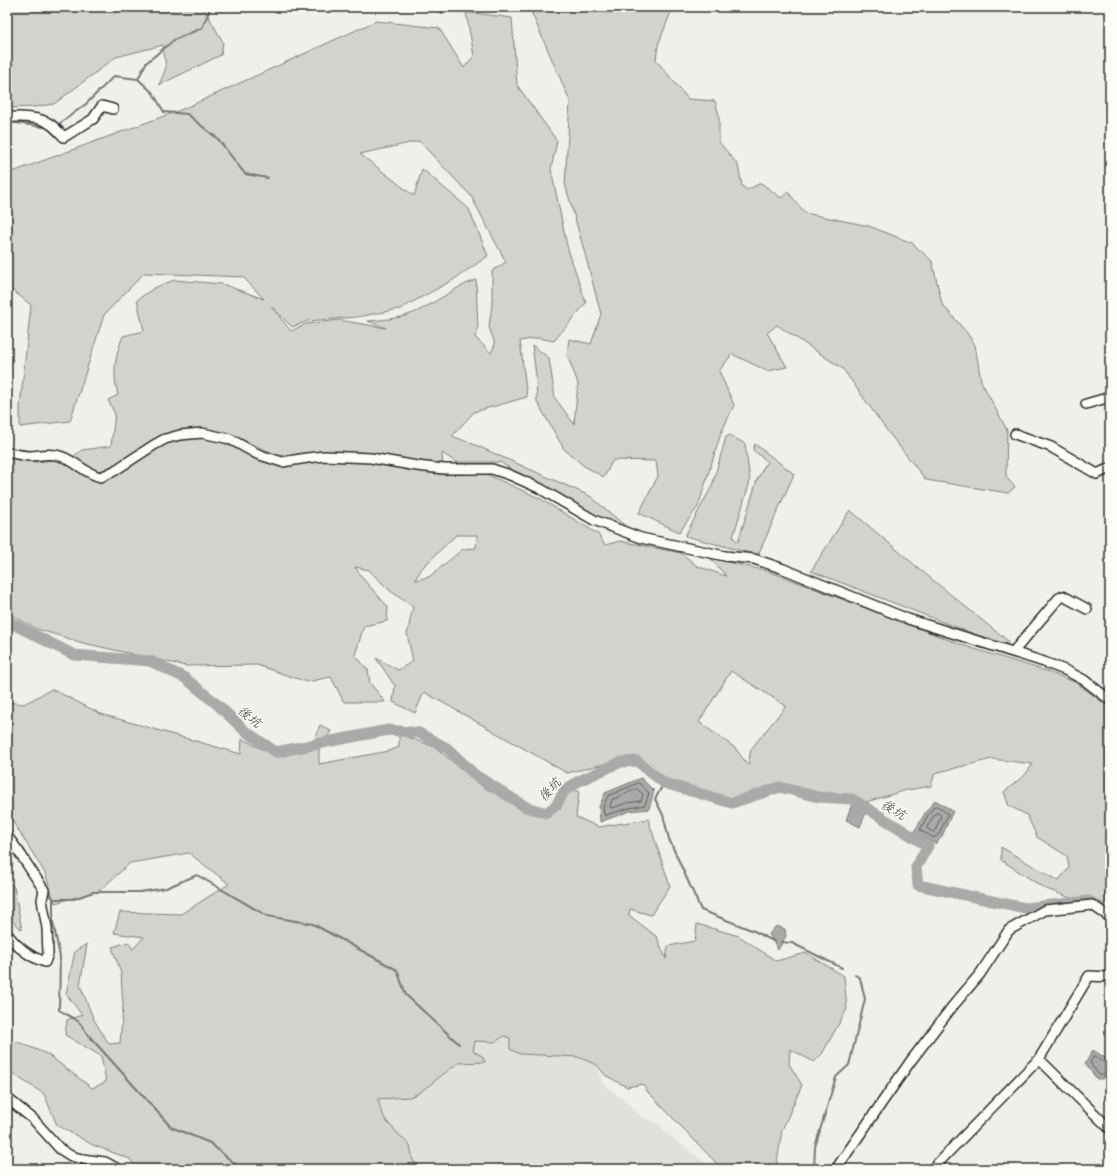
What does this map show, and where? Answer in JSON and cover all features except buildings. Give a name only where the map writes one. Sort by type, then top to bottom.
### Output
[{"type":"street","points":[[7,118],[16,116],[49,123],[64,137],[93,119],[102,106],[112,109]]},
{"type":"street","points":[[1086,404],[1110,397]]},
{"type":"street","points":[[7,452],[30,456],[54,454],[62,456],[86,472],[101,477],[114,471],[165,439],[202,432],[230,439],[257,454],[282,462],[324,456],[372,458],[444,469],[492,469],[539,488],[594,520],[641,538],[725,556],[754,559],[781,568],[908,619],[1013,652],[1067,671],[1084,680],[1110,700]]},
{"type":"street","points":[[1016,434],[1051,447],[1097,474],[1110,468]]},
{"type":"street","points":[[1013,652],[1059,598],[1063,596],[1087,609]]},
{"type":"street","points":[[7,836],[44,890],[42,900],[47,928],[48,954],[45,962],[34,958],[20,948],[7,934]]},
{"type":"street","points":[[836,1169],[910,1062],[952,1007],[980,974],[1009,930],[1045,910],[1092,905],[1110,917]]},
{"type":"street","points":[[932,1169],[1039,1059],[1089,976],[1110,976]]},
{"type":"street","points":[[1039,1059],[1110,1129]]},
{"type":"street","points":[[7,1098],[33,1119],[60,1149],[71,1156],[105,1162],[118,1169]]},
{"type":"shaded area","points":[[7,7],[33,7],[39,9],[43,7],[203,7],[223,42],[221,55],[159,85],[166,68],[163,45],[116,57],[54,104],[34,107],[7,108]]},
{"type":"shaded area","points":[[529,7],[675,7],[672,9],[658,45],[656,60],[688,99],[715,101],[719,115],[719,142],[738,165],[742,186],[747,190],[761,183],[781,198],[788,192],[805,213],[869,226],[912,243],[932,261],[942,304],[967,333],[975,345],[981,381],[1007,430],[1006,477],[1015,487],[1008,493],[926,480],[888,432],[843,369],[777,325],[767,333],[787,367],[767,371],[732,354],[719,371],[734,405],[721,433],[698,507],[679,532],[639,513],[658,476],[656,461],[613,460],[604,477],[584,466],[564,449],[537,402],[536,375],[532,345],[549,358],[555,398],[574,424],[578,383],[567,355],[569,339],[591,344],[601,314],[565,184],[570,101]]},
{"type":"shaded area","points":[[466,12],[512,18],[517,85],[557,141],[551,169],[567,246],[586,303],[554,341],[538,338],[520,341],[527,397],[474,412],[452,436],[590,496],[629,529],[608,525],[536,485],[500,462],[456,462],[442,453],[443,467],[376,457],[284,458],[226,433],[187,431],[103,473],[97,472],[73,457],[82,450],[111,446],[115,414],[108,400],[118,395],[115,379],[115,365],[118,351],[123,336],[144,331],[137,300],[154,288],[174,280],[222,284],[264,299],[243,277],[144,273],[104,315],[70,421],[20,427],[20,406],[31,305],[7,286],[7,174],[183,109],[376,21],[439,28],[464,68],[474,56]],"holes":[[[419,141],[471,196],[506,262],[492,271],[492,304],[489,327],[495,344],[491,353],[475,337],[478,330],[476,280],[458,288],[424,308],[405,316],[368,321],[386,328],[339,320],[306,324],[291,331],[271,306],[292,327],[308,321],[357,317],[400,309],[453,280],[488,256],[469,209],[422,169],[414,196],[360,154]]]},
{"type":"shaded area","points":[[205,435],[259,458],[357,460],[445,475],[475,471],[488,475],[539,498],[598,534],[605,545],[620,541],[681,553],[697,566],[726,576],[710,558],[768,571],[965,646],[1046,671],[1077,683],[1110,708],[1110,913],[1044,888],[1001,860],[1001,847],[1058,881],[1069,868],[1067,856],[1037,837],[1027,815],[1009,806],[1004,792],[1025,775],[1033,764],[992,759],[935,773],[931,786],[907,790],[866,802],[761,790],[740,802],[696,791],[668,781],[654,775],[629,758],[567,773],[424,692],[415,713],[393,702],[395,686],[376,658],[398,670],[413,661],[407,634],[413,607],[389,590],[369,570],[355,567],[364,580],[388,607],[387,621],[364,626],[355,655],[368,670],[370,683],[385,702],[344,702],[331,677],[307,682],[257,665],[186,666],[83,643],[37,629],[7,613],[7,457],[36,462],[63,459],[92,478],[164,444],[181,438]],"holes":[[[456,535],[477,535],[476,548],[463,549],[429,577],[415,580],[422,568]],[[731,671],[786,706],[751,749],[748,765],[735,748],[699,722]]]},
{"type":"shaded area","points":[[730,435],[745,444],[750,481],[733,537],[738,542],[757,480],[767,461],[753,450],[755,444],[794,474],[758,555],[685,536],[712,486],[726,437]]},
{"type":"shaded area","points":[[850,510],[1009,642],[1002,645],[811,571]]},
{"type":"shaded area","points":[[52,689],[101,714],[241,754],[242,739],[278,757],[302,751],[315,740],[320,725],[331,731],[319,750],[319,764],[389,751],[399,747],[399,734],[435,747],[483,787],[536,813],[560,809],[567,790],[579,791],[576,817],[599,827],[648,819],[670,886],[651,915],[630,909],[629,915],[657,937],[666,959],[668,946],[695,941],[697,924],[739,936],[776,961],[806,953],[844,976],[847,1009],[822,1054],[814,1062],[790,1049],[789,1064],[802,1085],[782,1130],[776,1169],[722,1169],[647,1091],[643,1084],[627,1087],[605,1075],[597,1065],[578,1057],[520,1054],[510,1049],[510,1038],[504,1036],[495,1042],[475,1041],[473,1051],[482,1056],[485,1062],[458,1063],[419,1093],[410,1097],[378,1099],[381,1111],[387,1122],[410,1146],[413,1161],[423,1169],[137,1169],[130,1159],[93,1145],[57,1125],[44,1094],[7,1070],[7,1044],[18,1042],[47,1054],[92,1088],[106,1082],[101,1056],[65,1035],[67,1020],[82,1015],[66,994],[75,951],[87,944],[80,985],[94,1020],[109,1044],[120,1043],[123,1007],[121,973],[112,947],[128,942],[133,949],[144,937],[114,933],[120,912],[181,914],[229,884],[189,853],[130,863],[99,891],[55,903],[45,873],[7,812],[7,702],[24,704]]},
{"type":"shaded area","points":[[7,881],[14,887],[22,930],[7,916]]},
{"type":"shaded area","points":[[504,1036],[510,1037],[520,1054],[578,1057],[597,1065],[602,1082],[643,1117],[659,1124],[665,1132],[714,1169],[423,1169],[413,1161],[410,1146],[387,1122],[381,1111],[378,1099],[410,1097],[419,1093],[458,1063],[484,1062],[482,1056],[473,1051],[475,1041],[495,1042]]},
{"type":"water","points":[[641,778],[654,791],[649,809],[630,811],[600,822],[599,807],[605,793]]},
{"type":"water","points":[[935,800],[953,811],[942,836],[936,844],[914,832],[925,813]]},
{"type":"water","points":[[853,801],[867,810],[860,827],[846,820]]},
{"type":"water","points":[[776,926],[785,929],[786,936],[778,950],[769,934]]},
{"type":"water","points":[[1093,1050],[1110,1061],[1110,1074],[1105,1079],[1097,1079],[1085,1064]]},
{"type":"waterway","points":[[59,124],[86,104],[114,76],[138,79],[146,63],[174,40],[202,28],[212,7]]},
{"type":"waterway","points":[[435,7],[442,13]]},
{"type":"waterway","points":[[138,79],[153,93],[164,112],[187,114],[218,139],[245,174],[268,178]]},
{"type":"waterway","points":[[10,122],[50,128]]},
{"type":"waterway","name":"後坑","points":[[7,621],[74,655],[150,661],[185,678],[218,705],[245,731],[276,752],[388,730],[419,733],[447,748],[475,775],[526,807],[547,813],[557,804],[565,790],[579,781],[621,762],[637,761],[664,783],[732,803],[780,787],[818,797],[852,799],[928,846],[916,867],[918,885],[1025,908],[1089,901],[1102,908]]},
{"type":"waterway","points":[[664,783],[655,799],[663,815],[669,839],[701,910],[754,931],[775,942]]},
{"type":"waterway","points":[[7,828],[24,850],[32,864]]},
{"type":"waterway","points":[[48,890],[53,899],[74,899],[93,892],[140,892],[166,888],[197,875],[267,916],[313,924],[397,970],[406,995],[459,1044]]},
{"type":"waterway","points":[[53,899],[53,922],[60,957],[59,1010],[78,1021],[90,1037],[171,1127],[210,1143],[241,1169]]},
{"type":"waterway","points":[[781,942],[792,943],[842,968]]},
{"type":"waterway","points":[[814,1169],[815,1147],[836,1077],[849,1065],[865,999],[860,978],[855,975]]}]
